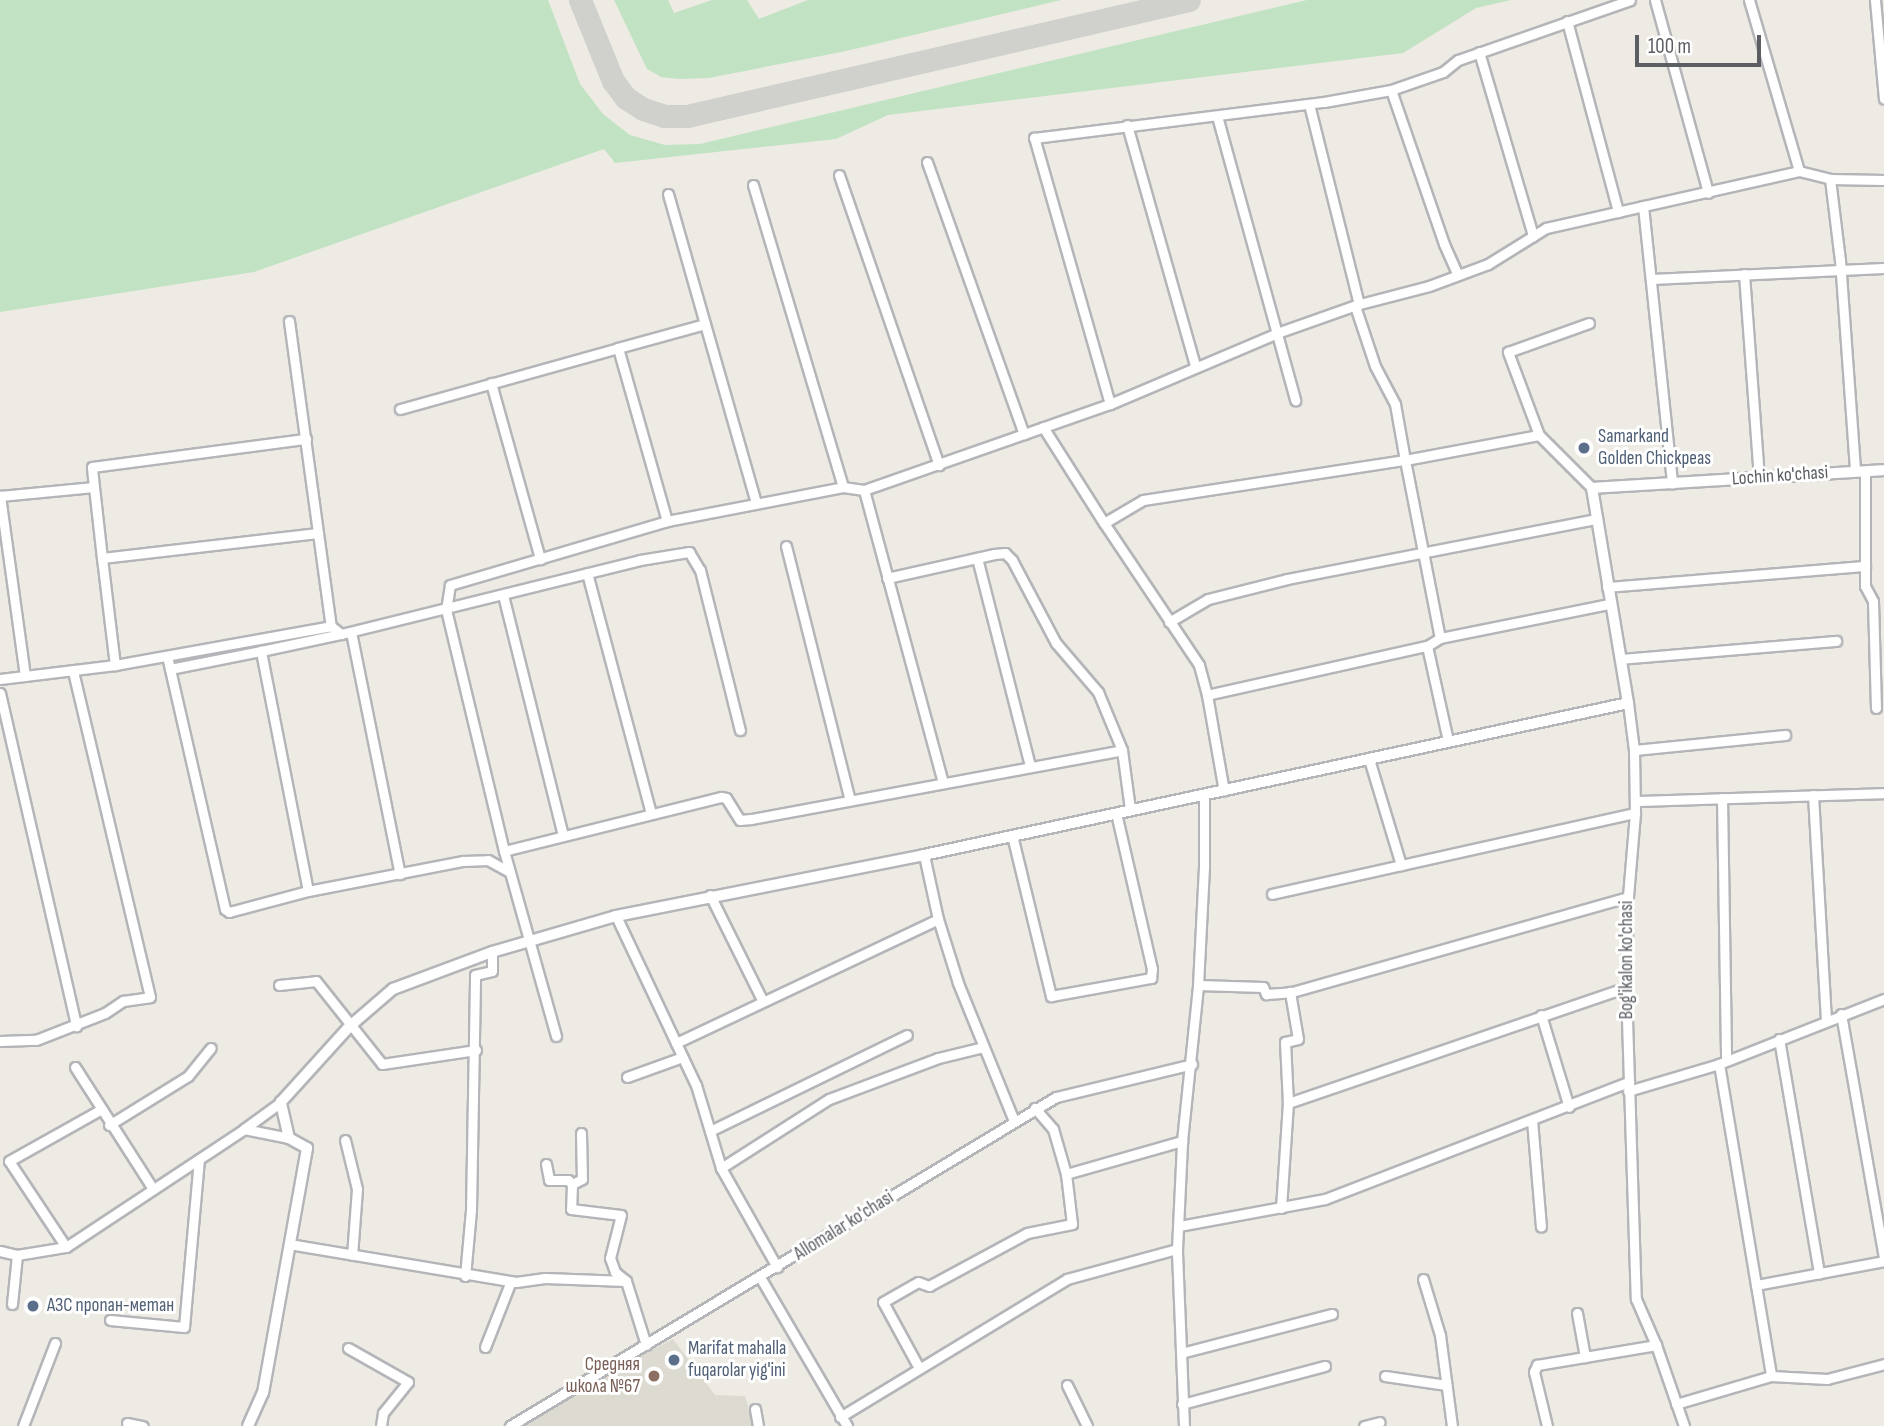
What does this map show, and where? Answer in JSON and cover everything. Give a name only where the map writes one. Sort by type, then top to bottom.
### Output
[{"type":"street","points":[[1110,404],[1034,138],[1310,104],[1391,90],[1443,72],[1458,60],[1479,52],[1630,0]]},
{"type":"street","points":[[1655,0],[1708,193]]},
{"type":"street","points":[[1749,0],[1799,171]]},
{"type":"street","points":[[1875,0],[1884,99]]},
{"type":"street","points":[[1567,21],[1618,212]]},
{"type":"street","points":[[1479,52],[1533,236]]},
{"type":"street","points":[[1391,90],[1444,244],[1458,275]]},
{"type":"street","points":[[1310,104],[1359,304]]},
{"type":"street","points":[[1217,116],[1295,400]]},
{"type":"street","points":[[1127,125],[1195,366]]},
{"type":"street","points":[[927,162],[1024,434]]},
{"type":"street","points":[[556,1036],[504,851],[446,610],[450,585],[667,521],[843,487],[864,489],[939,465],[1110,404],[1277,333],[1488,264],[1546,228],[1799,171],[1830,179],[1884,180]]},
{"type":"street","points":[[839,175],[939,465]]},
{"type":"street","points":[[1830,179],[1860,471],[1865,586],[1873,601],[1876,708]]},
{"type":"street","points":[[753,185],[843,487]]},
{"type":"street","points":[[668,194],[756,502]]},
{"type":"street","points":[[1643,206],[1672,483]]},
{"type":"street","points":[[1651,279],[1884,268]]},
{"type":"street","points":[[1744,274],[1759,477]]},
{"type":"street","points":[[1359,304],[1355,306],[1375,366],[1395,404],[1440,638]]},
{"type":"street","points":[[289,321],[331,626],[341,634]]},
{"type":"street","points":[[1589,323],[1508,352],[1539,435],[1592,488]]},
{"type":"street","points":[[400,409],[705,324]]},
{"type":"street","points":[[618,348],[667,521]]},
{"type":"street","points":[[491,383],[540,559]]},
{"type":"street","points":[[1043,427],[1199,665],[1208,695],[1224,791]]},
{"type":"street","points":[[1104,523],[1143,500],[1405,460],[1539,435]]},
{"type":"street","points":[[115,665],[92,467],[306,439]]},
{"type":"street","name":"Lochin ko'chasi","points":[[1592,488],[1884,470]]},
{"type":"street","points":[[25,676],[0,496],[94,486]]},
{"type":"street","name":"Bog'ikalon ko'chasi","points":[[1592,488],[1634,750],[1635,813],[1628,897],[1626,987],[1636,1299],[1656,1345],[1684,1426]]},
{"type":"street","points":[[864,489],[943,782]]},
{"type":"street","points":[[1169,622],[1208,599],[1287,579],[1597,519]]},
{"type":"street","points":[[102,558],[318,533]]},
{"type":"street","points":[[786,546],[850,800]]},
{"type":"street","points":[[170,668],[351,632],[640,559],[689,552],[700,570],[740,730]]},
{"type":"street","points":[[887,578],[1005,553],[1012,560],[1056,643],[1098,692],[1122,750],[1130,809]]},
{"type":"street","points":[[977,558],[1030,766]]},
{"type":"street","points":[[1607,587],[1865,566]]},
{"type":"street","points":[[587,573],[650,814]]},
{"type":"street","points":[[503,595],[563,836]]},
{"type":"street","points":[[1208,695],[1427,646],[1440,638],[1609,604]]},
{"type":"street","points":[[0,679],[115,665],[331,626]]},
{"type":"street","points":[[351,632],[400,874]]},
{"type":"street","points":[[1620,659],[1836,641]]},
{"type":"street","points":[[1427,646],[1448,741]]},
{"type":"street","points":[[261,651],[308,891]]},
{"type":"street","points":[[167,656],[225,909],[229,912],[308,891],[463,861],[488,860],[510,872]]},
{"type":"street","points":[[0,1041],[36,1040],[105,1013],[123,1001],[150,997],[74,670]]},
{"type":"street","points":[[0,693],[76,1026]]},
{"type":"street","points":[[0,1251],[17,1255],[66,1247],[200,1160],[281,1102],[350,1026],[393,989],[492,952],[616,916],[710,895],[924,855],[1628,703]]},
{"type":"street","points":[[1634,750],[1785,735]]},
{"type":"street","points":[[504,851],[720,797],[726,798],[740,820],[1122,750]]},
{"type":"street","points":[[1369,759],[1401,864]]},
{"type":"street","points":[[1635,801],[1884,793]]},
{"type":"street","points":[[1184,1426],[1177,1249],[1182,1141],[1192,1063],[1205,869],[1204,795]]},
{"type":"street","points":[[1812,795],[1826,1020]]},
{"type":"street","points":[[1722,798],[1723,1062],[1771,1376]]},
{"type":"street","points":[[1012,835],[1051,996],[1151,978],[1152,969],[1116,813]]},
{"type":"street","points":[[1272,894],[1635,813]]},
{"type":"street","points":[[924,855],[938,919],[983,1047],[1014,1121]]},
{"type":"street","points":[[710,895],[762,1002]]},
{"type":"street","points":[[1198,985],[1263,986],[1266,994],[1290,992],[1628,897]]},
{"type":"street","points":[[616,916],[696,1085],[721,1168],[777,1267]]},
{"type":"street","points":[[676,1043],[938,919]]},
{"type":"street","points":[[465,1276],[471,1210],[476,1050],[475,975],[492,971],[492,952]]},
{"type":"street","points":[[278,985],[316,981],[382,1064],[476,1050]]},
{"type":"street","points":[[1288,1103],[1626,987]]},
{"type":"street","points":[[1281,1208],[1288,1103],[1285,1042],[1298,1039],[1290,992]]},
{"type":"street","points":[[1180,1226],[1325,1199],[1628,1086],[1723,1062],[1884,999]]},
{"type":"street","points":[[1756,1285],[1884,1259],[1841,1014]]},
{"type":"street","points":[[1541,1015],[1569,1107]]},
{"type":"street","points":[[710,1131],[907,1035]]},
{"type":"street","points":[[1779,1039],[1819,1274]]},
{"type":"street","points":[[721,1168],[829,1099],[938,1058],[983,1047]]},
{"type":"street","points":[[109,1125],[188,1076],[211,1048]]},
{"type":"street","points":[[627,1077],[683,1057]]},
{"type":"street","name":"Allomalar ko'chasi","points":[[510,1426],[777,1267],[1035,1108],[1056,1097],[1192,1063]]},
{"type":"street","points":[[75,1067],[109,1125],[153,1189]]},
{"type":"street","points":[[281,1102],[289,1138]]},
{"type":"street","points":[[919,1368],[883,1302],[918,1282],[929,1286],[1027,1233],[1072,1224],[1066,1174],[1053,1129],[1035,1108]]},
{"type":"street","points":[[66,1247],[9,1161],[100,1110]]},
{"type":"street","points":[[1532,1120],[1541,1227]]},
{"type":"street","points":[[244,1129],[289,1138],[307,1148],[263,1394],[248,1426]]},
{"type":"street","points":[[572,1184],[582,1180],[581,1133]]},
{"type":"street","points":[[345,1140],[357,1189],[352,1255]]},
{"type":"street","points":[[1066,1174],[1182,1141]]},
{"type":"street","points":[[110,1320],[184,1327],[200,1160]]},
{"type":"street","points":[[546,1164],[549,1180],[568,1180],[572,1184],[571,1209],[621,1215],[610,1258],[615,1272],[626,1281],[646,1345]]},
{"type":"street","points":[[289,1244],[465,1276],[511,1281],[545,1278],[626,1281]]},
{"type":"street","points":[[841,1417],[1067,1279],[1177,1249]]},
{"type":"street","points":[[12,1304],[17,1255]]},
{"type":"street","points":[[760,1277],[847,1426]]},
{"type":"street","points":[[1423,1279],[1440,1335],[1452,1426]]},
{"type":"street","points":[[485,1347],[511,1281]]},
{"type":"street","points":[[1577,1313],[1585,1357]]},
{"type":"street","points":[[1181,1353],[1332,1314]]},
{"type":"street","points":[[23,1426],[55,1343]]},
{"type":"street","points":[[1547,1426],[1534,1368],[1656,1345]]},
{"type":"street","points":[[348,1348],[408,1382],[383,1413],[381,1426]]},
{"type":"street","points":[[1676,1404],[1771,1376],[1827,1379],[1884,1364]]},
{"type":"street","points":[[1182,1404],[1325,1366]]},
{"type":"street","points":[[1385,1376],[1446,1385]]},
{"type":"street","points":[[1067,1385],[1087,1426]]},
{"type":"street","points":[[755,1409],[758,1426]]},
{"type":"street","points":[[1364,1426],[1380,1422]]},
{"type":"street","points":[[127,1423],[142,1426]]},
{"type":"shaded area","name":"Средняя школа №67","points":[[673,1339],[715,1395],[745,1396],[754,1426],[525,1426],[622,1366]]},
{"type":"green space","points":[[0,0],[548,0],[580,84],[603,114],[630,135],[665,145],[700,144],[1307,0],[1511,0],[1476,8],[1403,53],[888,115],[836,139],[615,163],[604,149],[254,272],[0,312]]},
{"type":"green space","points":[[614,0],[668,0],[674,13],[712,0],[747,0],[759,19],[808,0],[1061,0],[846,51],[709,78],[679,79],[661,77],[647,69]]},
{"type":"taxiway","points":[[580,0],[613,81],[626,98],[643,109],[664,116],[687,116],[1189,0]]},
{"type":"place","name":"Samarkand Golden Chickpeas","points":[[1584,448]]},
{"type":"place","name":"АЗС пропан-метан","points":[[33,1306]]},
{"type":"place","name":"Marifat mahalla fuqarolar yig'ini","points":[[674,1360]]},
{"type":"place","name":"Средняя школа №67","points":[[654,1376]]}]
